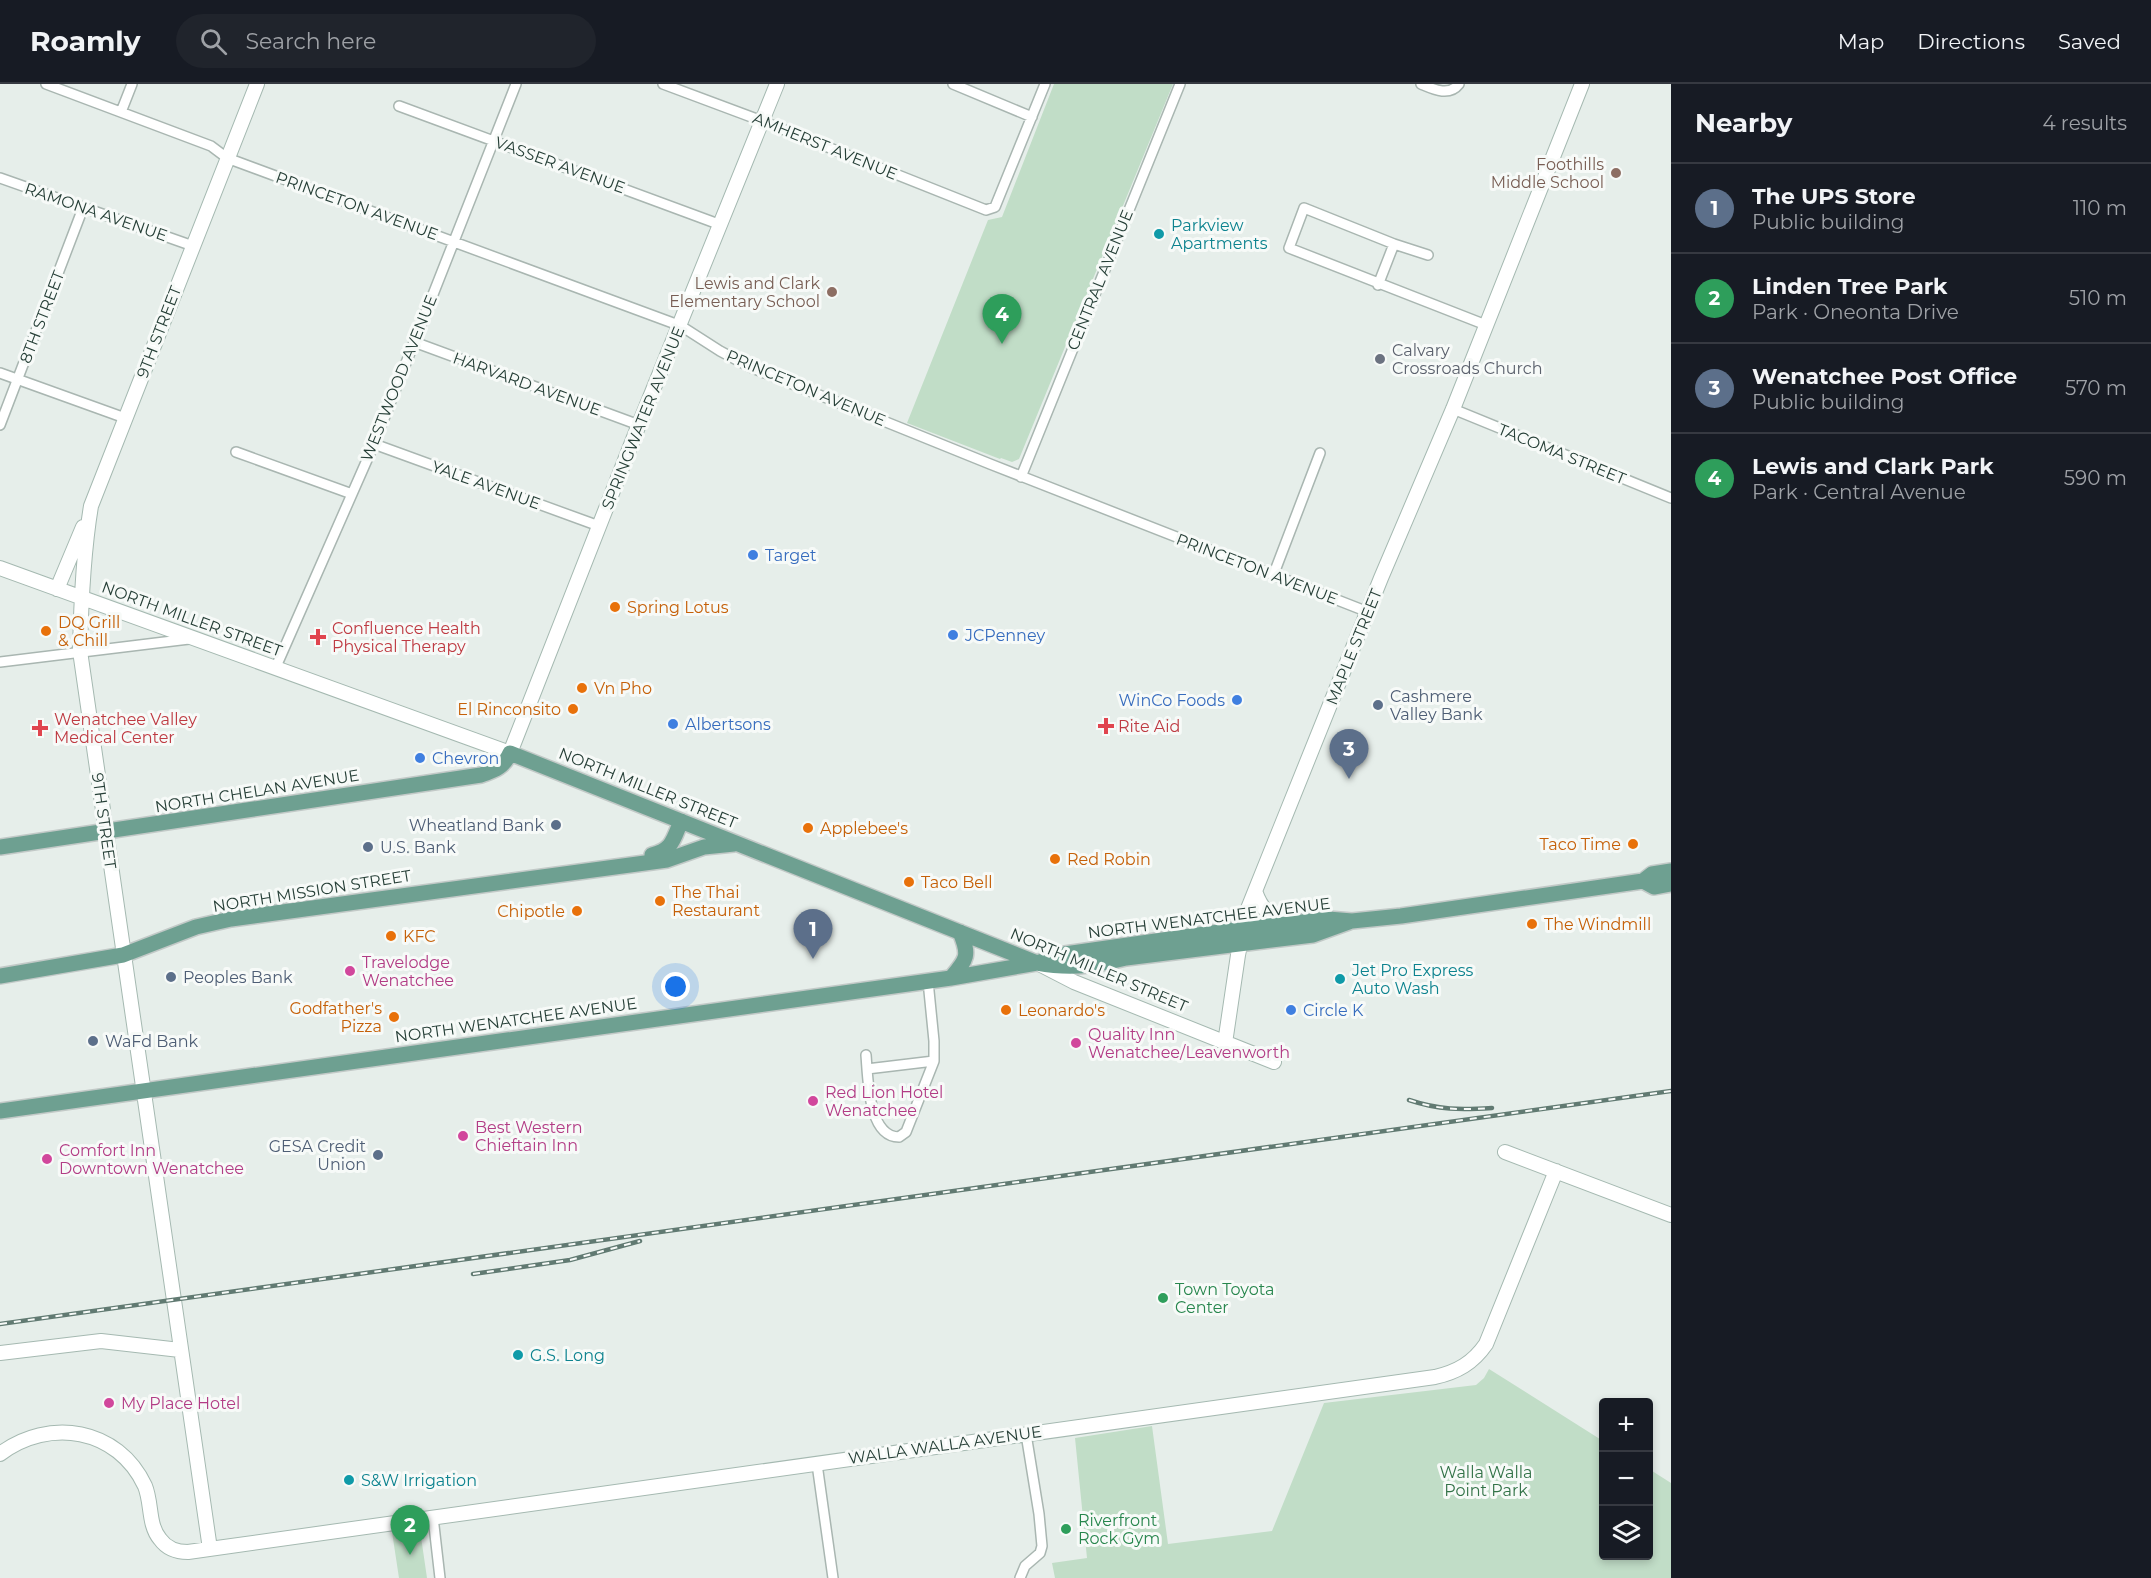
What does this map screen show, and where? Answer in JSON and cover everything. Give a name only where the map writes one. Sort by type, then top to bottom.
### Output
[{"type":"main road","name":"NORTH MILLER STREET","points":[[510,753],[1037,963]]},
{"type":"main road","name":"NORTH CHELAN AVENUE","points":[[0,847],[481,775],[497,770],[506,763],[510,753]]},
{"type":"main road","name":"NORTH MISSION STREET","points":[[634,863],[666,851],[681,821]]},
{"type":"main road","name":"NORTH MISSION STREET","points":[[0,976],[123,955],[196,927],[231,919],[667,860],[704,846],[740,844]]},
{"type":"main road","name":"NORTH WENATCHEE AVENUE","points":[[0,1111],[951,978],[1037,963],[1069,968],[1105,963],[1241,937],[1295,923],[1328,919],[1352,921],[1409,914],[1643,881],[1652,873],[1671,871]]},
{"type":"main road","name":"NORTH WENATCHEE AVENUE","points":[[1643,881],[1654,887],[1671,884]]},
{"type":"main road","name":"NORTH WENATCHEE AVENUE","points":[[1241,937],[1313,935],[1352,921]]},
{"type":"main road","points":[[951,978],[967,957],[967,948],[960,932]]},
{"type":"street","name":"PRINCETON AVENUE","points":[[46,84],[212,146],[227,158],[681,326],[750,367],[1021,477],[1368,612]]},
{"type":"street","points":[[122,112],[132,84]]},
{"type":"street","name":"9TH STREET","points":[[210,1549],[80,651],[81,599],[85,542],[91,506],[257,84]]},
{"type":"street","name":"WESTWOOD AVENUE","points":[[276,669],[374,444],[516,84]]},
{"type":"street","name":"AMHERST AVENUE","points":[[663,84],[986,210],[994,207],[1032,117]]},
{"type":"street","name":"SPRINGWATER AVENUE","points":[[510,753],[777,84]]},
{"type":"street","points":[[952,84],[1032,117],[1045,84]]},
{"type":"street","name":"CENTRAL AVENUE","points":[[1021,477],[1180,84]]},
{"type":"street","points":[[1421,84],[1444,92],[1456,88],[1459,84]]},
{"type":"street","name":"MAPLE STREET","points":[[1226,1043],[1241,937],[1247,911],[1453,409],[1582,84]]},
{"type":"street","name":"VASSER AVENUE","points":[[399,106],[721,225]]},
{"type":"street","name":"RAMONA AVENUE","points":[[0,178],[193,246]]},
{"type":"street","name":"8TH STREET","points":[[0,425],[83,208]]},
{"type":"street","points":[[1428,255],[1304,208],[1289,248],[1378,285],[1486,325]]},
{"type":"street","points":[[1378,285],[1394,244]]},
{"type":"street","name":"HARVARD AVENUE","points":[[414,342],[639,425]]},
{"type":"street","points":[[0,373],[125,418]]},
{"type":"street","name":"TACOMA STREET","points":[[1453,409],[1671,498]]},
{"type":"street","name":"YALE AVENUE","points":[[374,444],[599,526]]},
{"type":"street","points":[[236,452],[352,494]]},
{"type":"street","points":[[1273,576],[1320,453]]},
{"type":"street","points":[[57,590],[91,506]]},
{"type":"street","name":"NORTH MILLER STREET","points":[[0,568],[510,753]]},
{"type":"street","points":[[0,662],[191,638]]},
{"type":"street","points":[[1255,891],[1260,905],[1266,912],[1295,923]]},
{"type":"street","name":"NORTH MILLER STREET","points":[[1037,963],[1074,982],[1274,1062]]},
{"type":"street","points":[[866,1055],[873,1107],[879,1127],[888,1135],[899,1137],[906,1132],[934,1061],[927,981]]},
{"type":"street","points":[[867,1069],[934,1061]]},
{"type":"street","points":[[1505,1152],[1671,1215]]},
{"type":"street","name":"WALLA WALLA AVENUE","points":[[0,1454],[19,1442],[50,1432],[76,1433],[105,1443],[122,1455],[140,1476],[146,1489],[155,1532],[159,1539],[170,1548],[180,1552],[1435,1377],[1461,1368],[1473,1360],[1486,1344],[1556,1171]]},
{"type":"street","points":[[0,1353],[101,1341],[180,1350]]},
{"type":"street","points":[[1020,1578],[1025,1566],[1037,1556],[1042,1546],[1026,1434]]},
{"type":"street","points":[[818,1464],[833,1578]]},
{"type":"street","points":[[433,1517],[440,1578]]},
{"type":"green space","points":[[1054,84],[1173,84],[1019,459],[1012,462],[907,423],[988,220],[1002,217]]},
{"type":"green space","name":"Walla Walla Point Park","points":[[1489,1369],[1599,1438],[1599,1560],[1653,1560],[1653,1472],[1671,1483],[1671,1578],[1055,1578],[1052,1563],[1087,1558],[1075,1438],[1152,1426],[1168,1544],[1272,1531],[1324,1403],[1476,1385]]},
{"type":"green space","points":[[420,1530],[427,1578],[399,1578],[392,1532]]},
{"type":"railway","points":[[0,1324],[1671,1091]]},
{"type":"railway","points":[[1409,1100],[1450,1109],[1492,1108]]},
{"type":"railway","points":[[473,1274],[570,1260],[640,1241]]},
{"type":"place","name":"Foothills Middle School","points":[[1616,173]]},
{"type":"place","name":"Parkview Apartments","points":[[1159,234]]},
{"type":"place","name":"Lewis and Clark Elementary School","points":[[832,292]]},
{"type":"place","name":"Lewis and Clark Park","points":[[1002,344]]},
{"type":"place","name":"Calvary Crossroads Church","points":[[1380,359]]},
{"type":"place","name":"Target","points":[[753,555]]},
{"type":"place","name":"Spring Lotus","points":[[615,607]]},
{"type":"place","name":"DQ Grill & Chill","points":[[46,631]]},
{"type":"place","name":"JCPenney","points":[[953,635]]},
{"type":"place","name":"Confluence Health Physical Therapy","points":[[318,637]]},
{"type":"place","name":"Vn Pho","points":[[582,688]]},
{"type":"place","name":"WinCo Foods","points":[[1237,700]]},
{"type":"place","name":"Cashmere Valley Bank","points":[[1378,705]]},
{"type":"place","name":"El Rinconsito","points":[[573,709]]},
{"type":"place","name":"Albertsons","points":[[673,724]]},
{"type":"place","name":"Rite Aid","points":[[1106,726]]},
{"type":"place","name":"Wenatchee Valley Medical Center","points":[[40,728]]},
{"type":"place","name":"Chevron","points":[[420,758]]},
{"type":"place","name":"Wenatchee Post Office","points":[[1349,779]]},
{"type":"place","name":"Wheatland Bank","points":[[556,825]]},
{"type":"place","name":"Applebee's","points":[[808,828]]},
{"type":"place","name":"Taco Time","points":[[1633,844]]},
{"type":"place","name":"U.S. Bank","points":[[368,847]]},
{"type":"place","name":"Red Robin","points":[[1055,859]]},
{"type":"place","name":"Taco Bell","points":[[909,882]]},
{"type":"place","name":"The Thai Restaurant","points":[[660,901]]},
{"type":"place","name":"Chipotle","points":[[577,911]]},
{"type":"place","name":"The Windmill","points":[[1532,924]]},
{"type":"place","name":"KFC","points":[[391,936]]},
{"type":"place","name":"The UPS Store","points":[[813,959]]},
{"type":"place","name":"Travelodge Wenatchee","points":[[350,971]]},
{"type":"place","name":"Peoples Bank","points":[[171,977]]},
{"type":"place","name":"Jet Pro Express Auto Wash","points":[[1340,979]]},
{"type":"place","name":"Leonardo's","points":[[1006,1010]]},
{"type":"place","name":"Circle K","points":[[1291,1010]]},
{"type":"place","name":"Godfather's Pizza","points":[[394,1017]]},
{"type":"place","name":"WaFd Bank","points":[[93,1041]]},
{"type":"place","name":"Quality Inn Wenatchee/Leavenworth","points":[[1076,1043]]},
{"type":"place","name":"Red Lion Hotel Wenatchee","points":[[813,1101]]},
{"type":"place","name":"Best Western Chieftain Inn","points":[[463,1136]]},
{"type":"place","name":"GESA Credit Union","points":[[378,1155]]},
{"type":"place","name":"Comfort Inn Downtown Wenatchee","points":[[47,1159]]},
{"type":"place","name":"Town Toyota Center","points":[[1163,1298]]},
{"type":"place","name":"G.S. Long","points":[[518,1355]]},
{"type":"place","name":"My Place Hotel","points":[[109,1403]]},
{"type":"place","name":"S&W Irrigation","points":[[349,1480]]},
{"type":"place","name":"Riverfront Rock Gym","points":[[1066,1529]]},
{"type":"place","name":"Linden Tree Park","points":[[410,1555]]}]
